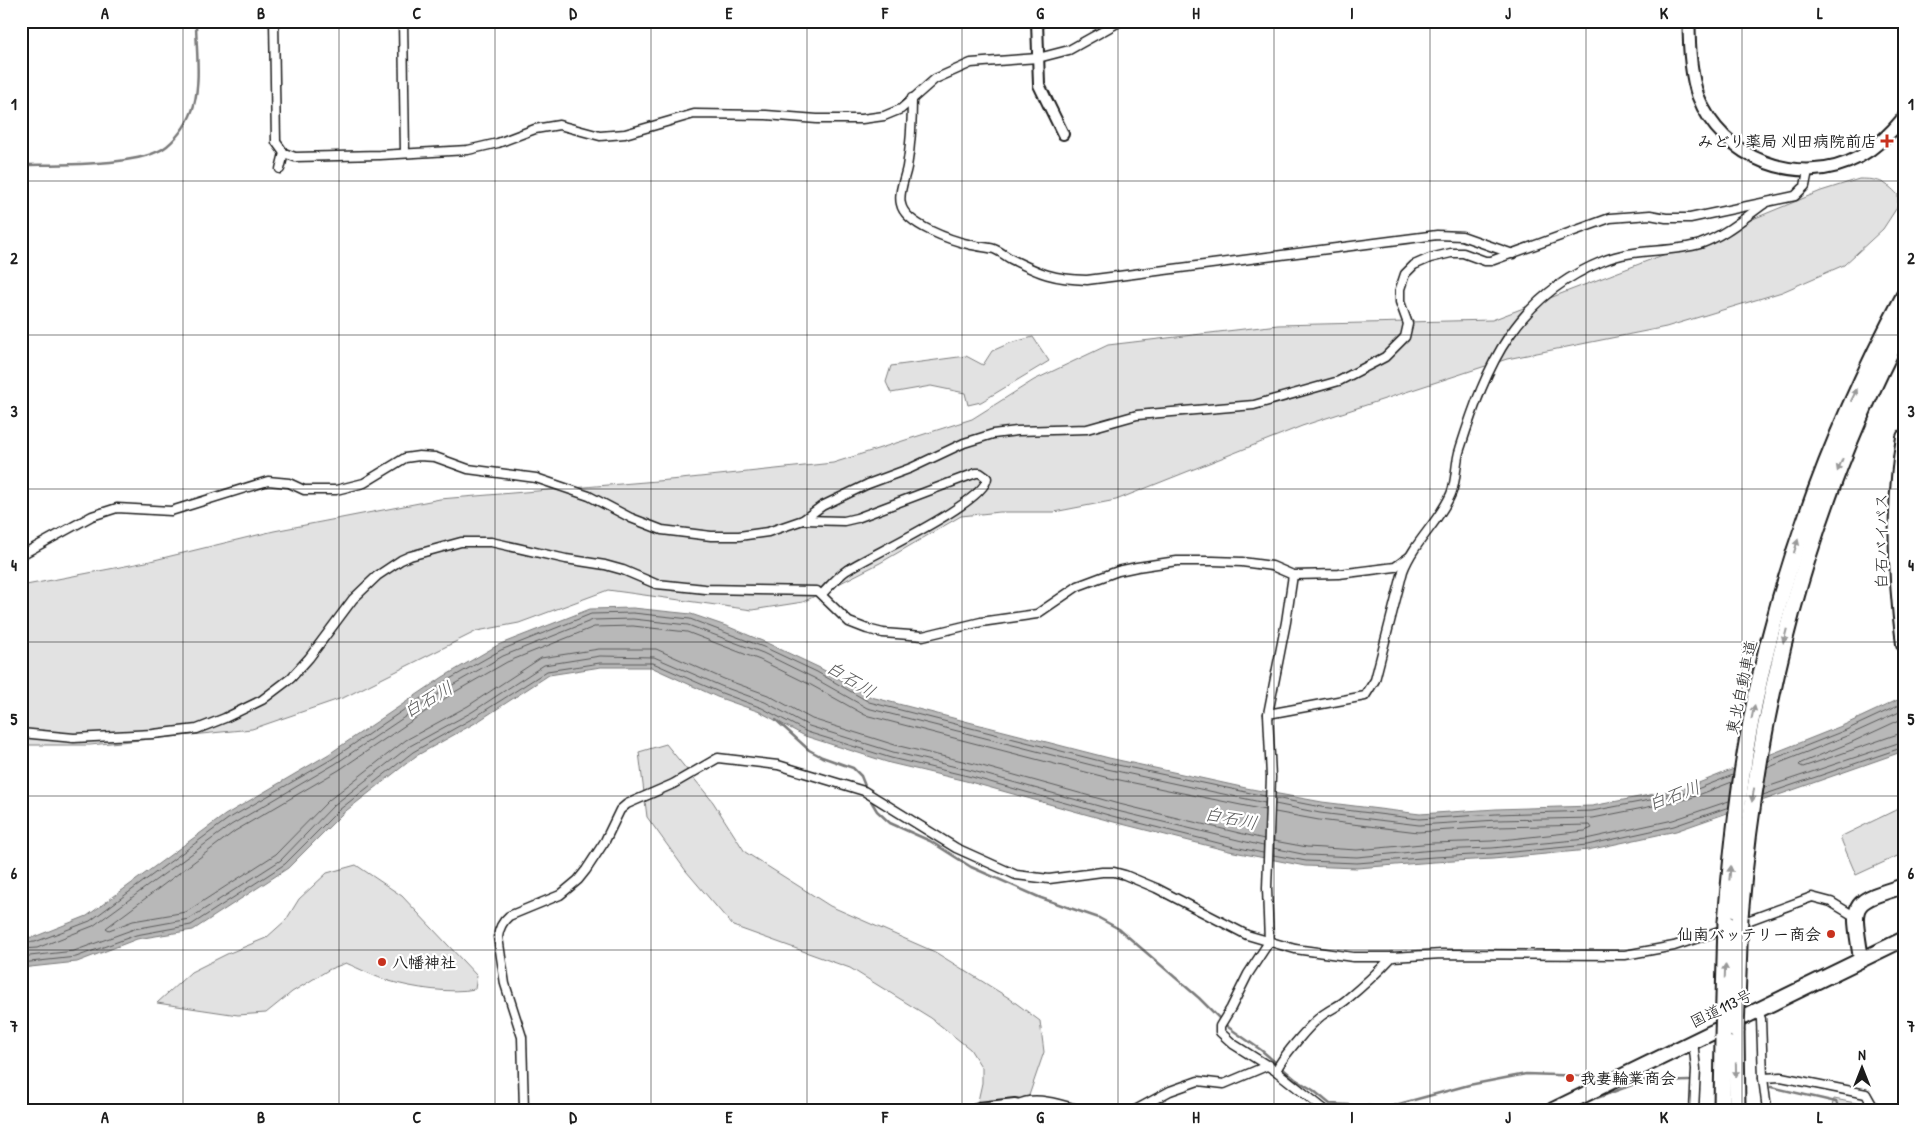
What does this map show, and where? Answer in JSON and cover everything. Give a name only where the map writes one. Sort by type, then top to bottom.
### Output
[{"type":"highway","name":"東北自動車道","points":[[1737,1110],[1729,1034],[1726,922],[1738,803],[1754,709],[1781,593],[1802,526],[1849,404],[1904,296]]},
{"type":"highway","name":"東北自動車道","points":[[1722,1110],[1752,798],[1774,683],[1797,589],[1815,529],[1865,403],[1904,325]]},
{"type":"highway","name":"白石バイパス","points":[[1904,437],[1896,508],[1897,584],[1904,644]]},
{"type":"highway","points":[[1861,959],[1854,916],[1858,907],[1864,900],[1904,886]]},
{"type":"highway","name":"国道113号","points":[[1553,1110],[1904,939]]},
{"type":"highway","points":[[979,1110],[1015,1106],[1034,1110]]},
{"type":"main road","points":[[1689,21],[1690,55],[1695,84],[1703,106],[1716,128],[1737,148],[1759,160],[1775,167],[1808,171],[1837,166],[1858,157],[1876,146],[1904,117]]},
{"type":"street","points":[[274,21],[276,138],[278,146],[284,153],[295,157],[454,151],[481,147],[535,130],[560,125],[600,136],[625,134],[694,114],[766,115],[817,119],[870,119],[896,112],[935,79],[972,63],[1038,58],[1069,50],[1120,21]]},
{"type":"street","points":[[403,21],[405,154]]},
{"type":"street","points":[[1037,21],[1039,85],[1063,134]]},
{"type":"street","points":[[912,98],[912,130],[907,166],[900,195],[901,205],[906,212],[914,220],[940,235],[973,246],[995,249],[1046,276],[1087,280],[1445,235],[1462,236],[1513,254]]},
{"type":"street","points":[[280,169],[284,153]]},
{"type":"street","points":[[21,555],[92,516],[117,508],[171,511],[214,496],[268,481],[288,483],[304,490],[336,490],[364,483],[405,458],[419,456],[435,457],[468,468],[536,478],[589,496],[631,518],[662,530],[711,536],[739,536],[768,532],[803,520],[822,506],[868,484],[911,468],[964,442],[993,434],[1016,431],[1087,429],[1137,415],[1254,405],[1339,381],[1385,356],[1405,337],[1408,324],[1400,302],[1400,289],[1405,274],[1414,265],[1430,258],[1451,253],[1462,253],[1491,262],[1610,218],[1650,215],[1666,218],[1690,218],[1766,203],[1795,196],[1805,186],[1808,171]]},
{"type":"street","points":[[1268,714],[1364,696],[1375,680],[1399,583],[1409,557],[1452,492],[1459,452],[1480,388],[1498,350],[1514,328],[1542,297],[1563,281],[1604,260],[1629,254],[1687,247],[1706,242],[1722,234],[1766,203]]},
{"type":"street","points":[[803,520],[844,521],[857,518],[976,473],[980,473],[987,478],[986,485],[964,504],[900,540],[876,556],[848,570],[822,594]]},
{"type":"street","points":[[21,733],[74,738],[153,734],[197,729],[225,718],[262,700],[291,678],[309,658],[353,599],[377,576],[410,556],[461,542],[491,542],[566,559],[605,565],[623,570],[656,584],[704,589],[817,591],[850,622],[883,633],[922,636],[980,622],[1037,614],[1078,586],[1118,570],[1177,560],[1242,562],[1272,566],[1293,575],[1339,574],[1378,570],[1395,567],[1409,557]]},
{"type":"street","points":[[1293,575],[1268,714],[1271,777],[1268,880],[1269,942],[1248,974],[1220,1026],[1220,1032],[1233,1044],[1269,1065],[1278,1066],[1326,1110]]},
{"type":"street","points":[[524,1110],[522,1037],[505,984],[498,937],[499,930],[509,916],[560,895],[578,880],[605,841],[620,810],[627,804],[673,784],[718,758],[778,765],[864,791],[916,825],[956,848],[1016,875],[1049,880],[1114,872],[1156,888],[1248,935],[1295,949],[1353,957],[1442,954],[1625,955],[1674,946],[1812,897],[1830,902],[1854,916]]},
{"type":"street","points":[[1278,1066],[1308,1029],[1326,1012],[1336,1007],[1373,977],[1392,957]]},
{"type":"street","points":[[1757,1010],[1761,1019],[1766,1110]]},
{"type":"street","points":[[1693,1041],[1696,1069],[1694,1110]]},
{"type":"street","points":[[1135,1110],[1170,1091],[1198,1080],[1224,1084],[1269,1065]]},
{"type":"street","points":[[1763,1078],[1781,1078],[1866,1094],[1875,1110]]},
{"type":"street","points":[[1015,1106],[1023,1101],[1048,1101],[1082,1110]]},
{"type":"shaded area","points":[[1859,179],[1881,182],[1898,195],[1898,206],[1883,229],[1844,265],[1782,292],[1666,327],[1507,359],[1302,426],[1116,500],[1054,512],[1000,512],[961,516],[880,563],[803,602],[752,610],[608,590],[519,623],[477,631],[345,697],[252,729],[90,745],[21,745],[21,586],[146,562],[274,531],[440,499],[681,479],[833,463],[972,419],[1034,380],[1108,345],[1278,325],[1492,320],[1697,242],[1821,191]]},
{"type":"shaded area","points":[[1033,337],[1049,361],[981,402],[968,405],[965,393],[931,386],[891,393],[886,382],[891,366],[966,356],[983,365],[992,351],[1010,343]]},
{"type":"shaded area","points":[[666,744],[713,802],[745,852],[830,906],[935,952],[1009,998],[1040,1021],[1044,1052],[1024,1110],[976,1110],[982,1083],[982,1068],[970,1049],[931,1018],[850,968],[733,926],[686,871],[647,817],[639,752]]},
{"type":"shaded area","points":[[1904,806],[1904,853],[1856,875],[1840,837]]},
{"type":"shaded area","points":[[356,865],[402,896],[477,976],[475,989],[444,991],[398,984],[346,963],[330,969],[292,992],[266,1013],[238,1015],[157,1003],[191,972],[227,954],[266,938],[286,920],[299,899],[327,873]]},
{"type":"shaded area","points":[[1834,1099],[1861,1104],[1863,1110],[1834,1110],[1832,1106]]},
{"type":"water","name":"白石川","points":[[633,608],[691,614],[729,627],[820,668],[871,697],[1109,758],[1246,788],[1322,802],[1420,814],[1592,806],[1686,788],[1844,725],[1904,697],[1904,751],[1676,831],[1588,850],[1493,859],[1357,868],[1305,866],[1229,851],[1110,821],[970,782],[890,763],[805,736],[760,712],[717,697],[651,667],[601,667],[549,675],[477,722],[416,756],[342,814],[288,868],[193,930],[137,939],[77,962],[21,968],[21,938],[34,937],[87,916],[225,815],[329,754],[443,677],[498,645],[590,609]]},
{"type":"waterway","points":[[21,165],[119,161],[155,153],[167,146],[183,127],[194,105],[198,74],[196,21]]},
{"type":"waterway","points":[[776,720],[809,750],[822,757],[853,768],[861,776],[867,791]]},
{"type":"waterway","points":[[868,796],[877,811],[890,823],[930,841],[971,867],[1041,898],[1099,918],[1119,929],[1199,998],[1228,1027],[1261,1050],[1295,1079],[1313,1090],[1330,1104],[1388,1107],[1469,1085],[1526,1074],[1584,1076],[1588,1083]]},
{"type":"waterway","points":[[1596,1096],[1597,1098],[1645,1080],[1657,1082],[1689,1081]]},
{"type":"waterway","points":[[1771,1087],[1836,1102],[1840,1110]]},
{"type":"place","name":"みどり薬局 刈田病院前店","points":[[1887,141]]},
{"type":"place","name":"仙南バッテリー商会","points":[[1831,934]]},
{"type":"place","name":"八幡神社","points":[[382,962]]},
{"type":"place","name":"我妻輪業商会","points":[[1570,1078]]}]
